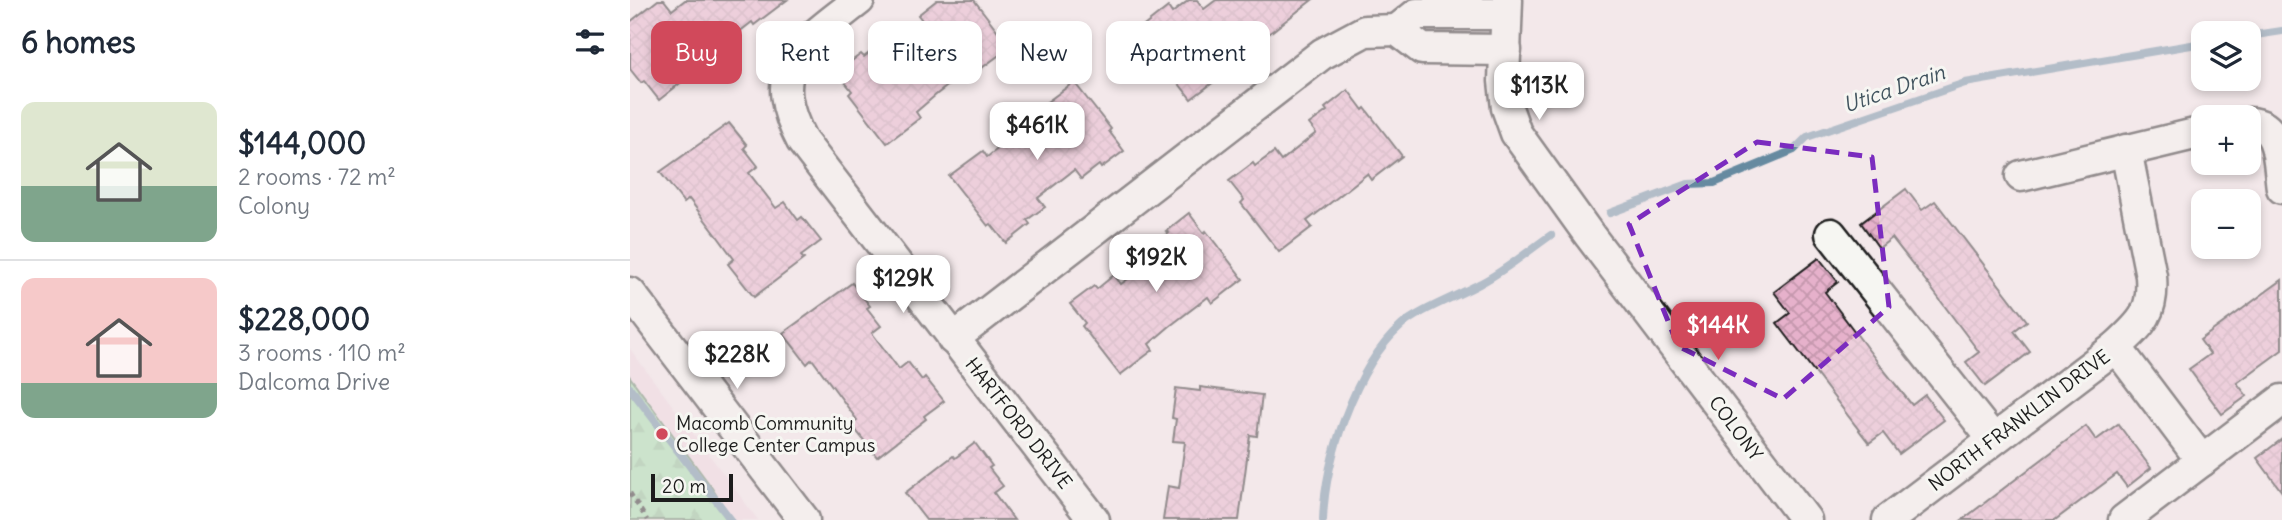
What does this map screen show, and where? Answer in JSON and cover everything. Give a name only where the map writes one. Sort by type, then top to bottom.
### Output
[{"type":"street","name":"HARTFORD DRIVE","points":[[859,0],[801,47],[790,68],[786,84],[785,100],[791,121],[802,141],[1094,520]]},
{"type":"street","points":[[953,339],[1322,54],[1365,31],[1397,30],[1417,14],[1507,7]]},
{"type":"street","name":"COLONY","points":[[1507,7],[1504,81],[1510,122],[1590,236],[1806,520]]},
{"type":"street","points":[[1397,30],[1422,49],[1506,50]]},
{"type":"street","points":[[2261,125],[2268,128],[2275,142],[2282,188]]},
{"type":"street","points":[[2021,176],[2191,135]]},
{"type":"street","name":"NORTH FRANKLIN DRIVE","points":[[1888,520],[2116,347],[2147,316],[2152,295],[2151,276],[2126,150]]},
{"type":"street","points":[[1831,234],[1993,439]]},
{"type":"street","points":[[630,293],[804,520]]},
{"type":"street","name":"NORTH FRANKLIN DRIVE","points":[[2116,347],[2202,461]]},
{"type":"street","points":[[2124,520],[2282,400]]},
{"type":"path","points":[[630,493],[647,520]]},
{"type":"highlighted area","points":[[1757,142],[1872,157],[1889,307],[1783,399],[1678,346],[1629,224]]},
{"type":"shaded area","name":"Macomb Community College Center Campus","points":[[630,349],[758,520],[630,520]]},
{"type":"green space","name":"Macomb Community College Center Campus","points":[[630,377],[710,485],[732,520],[630,520]]},
{"type":"building","points":[[658,0],[664,0],[672,10],[685,0],[787,0],[754,25],[752,22],[742,30],[742,21],[651,21],[651,84],[679,84],[659,100],[630,69],[630,22]]},
{"type":"building","points":[[937,0],[974,0],[996,29],[996,57],[982,68],[982,21],[923,21],[918,15]]},
{"type":"building","points":[[1189,0],[1197,0],[1204,9],[1216,0],[1312,0],[1270,33],[1270,21],[1150,21],[1168,7],[1172,13]]},
{"type":"building","points":[[861,54],[864,57],[868,54],[868,84],[950,84],[916,112],[920,118],[887,143],[849,94],[852,91],[846,84],[854,84],[854,59]]},
{"type":"building","points":[[1071,84],[1076,84],[1111,129],[1109,131],[1124,151],[1081,179],[1074,170],[1038,198],[1045,207],[1027,220],[1030,224],[1006,243],[991,224],[988,226],[949,176],[983,151],[987,157],[1047,111],[1043,105]]},
{"type":"building","points":[[1179,84],[1211,84],[1191,99]]},
{"type":"building","points":[[1348,90],[1402,156],[1371,180],[1367,174],[1307,221],[1312,227],[1279,252],[1241,203],[1244,200],[1229,181],[1253,163],[1255,166],[1274,152],[1281,161],[1316,133],[1309,124]]},
{"type":"building","points":[[729,123],[747,145],[744,148],[758,166],[749,173],[776,208],[785,202],[798,220],[802,217],[821,241],[801,256],[804,259],[754,297],[728,264],[734,259],[718,237],[689,199],[684,203],[660,172]]},
{"type":"building","points":[[1906,189],[1922,210],[1935,201],[2027,321],[2014,331],[2030,352],[1985,386],[1966,362],[1979,352],[1925,280],[1892,238],[1879,248],[1861,223]]},
{"type":"building","points":[[1189,213],[1243,279],[1212,303],[1208,297],[1170,326],[1149,344],[1153,350],[1120,375],[1082,326],[1085,323],[1070,304],[1094,286],[1097,289],[1114,275],[1121,284],[1158,256],[1151,247]]},
{"type":"building","points":[[1819,258],[1838,282],[1825,292],[1879,364],[1912,405],[1925,395],[1944,420],[1899,454],[1883,433],[1869,443],[1777,323],[1790,313],[1774,292]]},
{"type":"building","points":[[2282,280],[2282,350],[2237,383],[2247,396],[2222,414],[2189,369],[2210,354],[2200,340]]},
{"type":"building","points":[[852,283],[881,326],[872,333],[899,369],[908,362],[922,380],[925,377],[944,401],[924,416],[926,419],[877,457],[851,424],[857,420],[812,359],[807,364],[783,333]]},
{"type":"building","points":[[1200,387],[1262,395],[1257,436],[1250,435],[1239,520],[1163,520],[1168,486],[1179,488],[1185,442],[1173,441],[1176,419],[1172,418],[1176,388],[1200,391]]},
{"type":"building","points":[[2118,424],[2151,468],[2127,487],[2117,474],[2055,520],[1962,520],[2086,426],[2096,440]]},
{"type":"building","points":[[2282,439],[2282,492],[2257,458]]},
{"type":"building","points":[[975,443],[1003,486],[994,493],[1014,520],[926,520],[905,493],[953,456],[955,458]]},
{"type":"waterway","name":"Utica Drain","points":[[2261,34],[2282,31]]},
{"type":"waterway","name":"Utica Drain","points":[[1610,213],[1688,184],[1714,183],[1794,150],[1807,137],[1965,83],[2191,45]]},
{"type":"waterway","name":"Utica Drain","points":[[1323,520],[1336,443],[1357,390],[1385,344],[1408,320],[1490,278],[1551,235]]},
{"type":"waterway","points":[[630,388],[731,520]]},
{"type":"place","name":"Macomb Community College Center Campus","points":[[662,434]]}]
